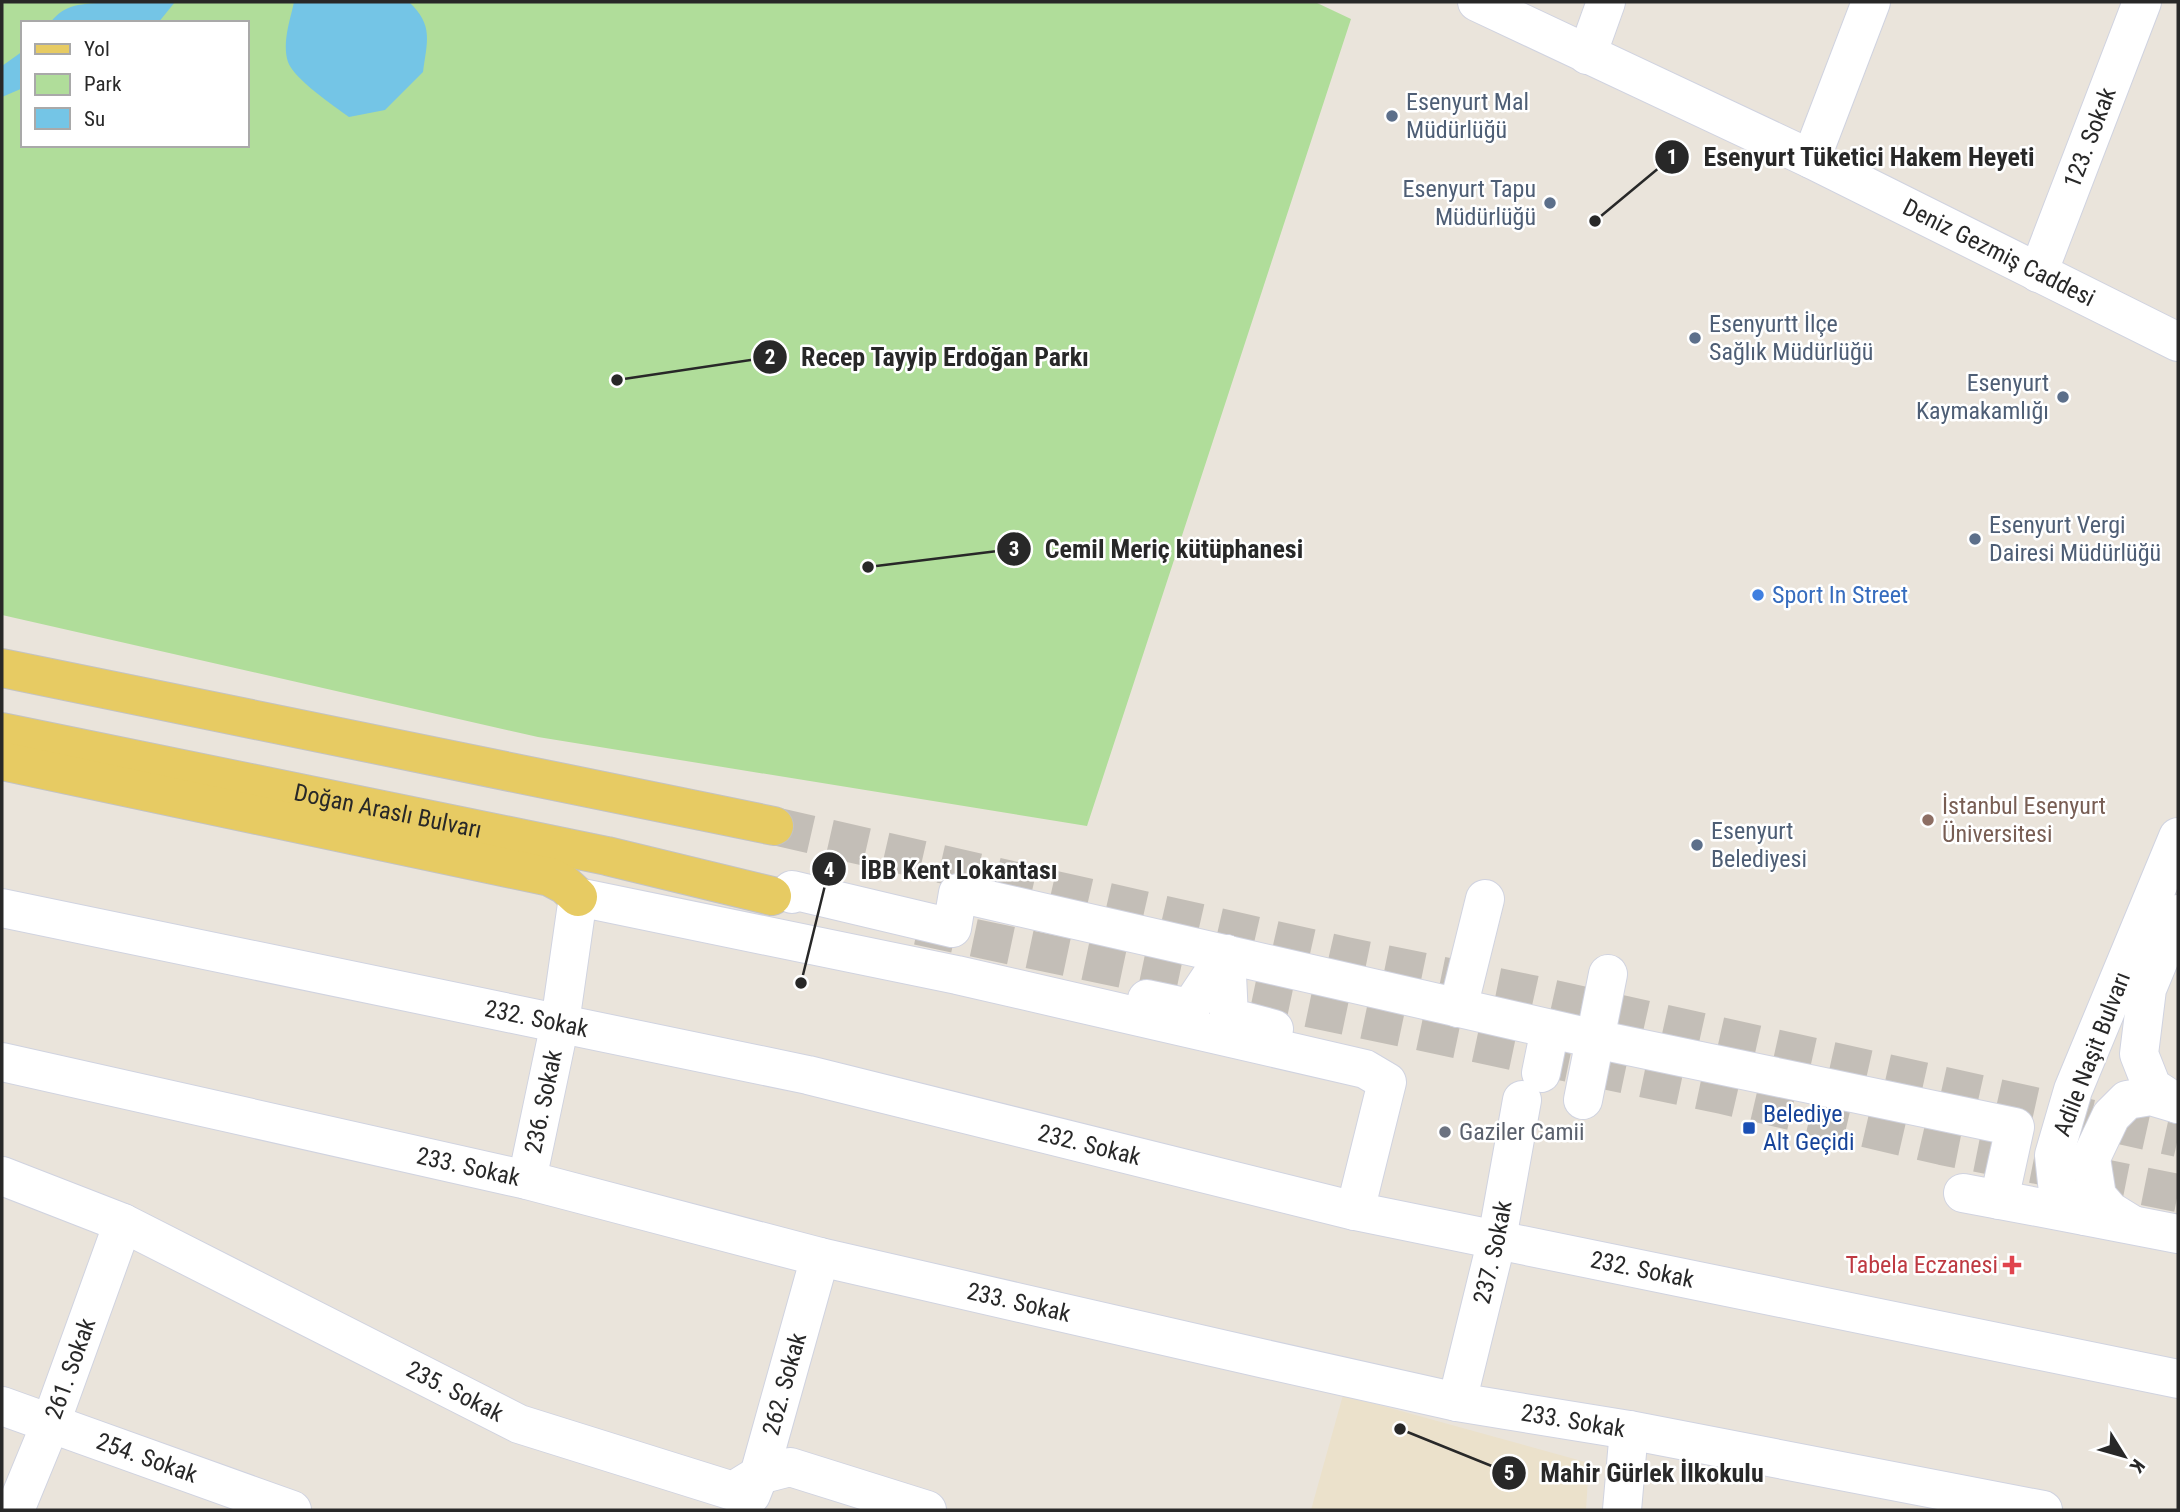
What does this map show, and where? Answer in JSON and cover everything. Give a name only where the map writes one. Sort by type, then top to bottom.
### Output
[{"type":"main road","points":[[2,668],[774,826]]},
{"type":"main road","name":"Doğan Araslı Bulvarı","points":[[2,732],[607,856],[782,895]]},
{"type":"main road","points":[[2,761],[550,877],[565,885],[578,897]]},
{"type":"street","name":"Deniz Gezmiş Caddesi","points":[[1477,2],[1811,159],[2178,342]]},
{"type":"street","points":[[1587,55],[1606,2]]},
{"type":"street","points":[[1811,159],[1871,2]]},
{"type":"street","name":"123. Sokak","points":[[2038,273],[2142,2]]},
{"type":"street","name":"Adile Naşit Bulvarı","points":[[2085,1216],[2058,1192],[2054,1155],[2073,1090],[2178,836]]},
{"type":"street","points":[[782,895],[792,890],[952,928],[958,893],[974,915],[1226,954],[1595,1039],[2015,1127],[1981,1196],[2178,1234]]},
{"type":"street","points":[[578,897],[957,975],[1365,1069],[1387,1083]]},
{"type":"street","name":"236. Sokak","points":[[527,1180],[560,1023],[578,897]]},
{"type":"street","points":[[1458,1008],[1485,899]]},
{"type":"street","name":"232. Sokak","points":[[2,908],[808,1074],[1355,1211],[2178,1379]]},
{"type":"street","name":"Adile Naşit Bulvarı","points":[[2178,915],[2147,989],[2139,1054],[2152,1087],[2178,1104]]},
{"type":"street","points":[[957,975],[985,968],[1190,1008],[1226,954]]},
{"type":"street","points":[[1226,954],[1229,1017],[1381,1059],[1387,1083],[1355,1211]]},
{"type":"street","points":[[1583,1100],[1608,974]]},
{"type":"street","name":"237. Sokak","points":[[1457,1402],[1532,1087],[1550,1029]]},
{"type":"street","name":"233. Sokak","points":[[2,1062],[527,1180],[820,1257],[1457,1402],[1629,1430],[2043,1510]]},
{"type":"street","points":[[2134,1226],[2110,1211],[2097,1196],[2091,1158],[2111,1116],[2127,1100],[2151,1096],[2178,1104]]},
{"type":"street","name":"235. Sokak","points":[[2,1175],[123,1223],[519,1424],[733,1492],[759,1475],[790,1467],[928,1510]]},
{"type":"street","name":"261. Sokak","points":[[15,1510],[50,1424],[123,1223]]},
{"type":"street","name":"262. Sokak","points":[[745,1510],[759,1475],[820,1257]]},
{"type":"street","name":"254. Sokak","points":[[2,1406],[292,1510]]},
{"type":"street","points":[[1622,1510],[1629,1430]]},
{"type":"shaded area","points":[[1343,1395],[1589,1463],[1586,1510],[1311,1510]]},
{"type":"green space","points":[[2,2],[1315,2],[1351,19],[1087,826],[538,737],[2,615]]},
{"type":"water","points":[[175,2],[160,21],[52,21],[62,11],[82,4]]},
{"type":"water","points":[[294,2],[409,2],[422,18],[427,34],[423,72],[385,110],[349,117],[306,84],[288,62],[286,39]]},
{"type":"water","points":[[21,52],[21,89],[2,97],[2,66]]},
{"type":"tunnel","points":[[774,826],[1346,956],[1527,993],[2178,1138]]},
{"type":"tunnel","points":[[918,926],[1722,1095],[1942,1146],[2178,1193]]},
{"type":"place","name":"Esenyurt Mal Müdürlüğü","points":[[1392,116]]},
{"type":"place","name":"Esenyurt Tapu Müdürlüğü","points":[[1550,203]]},
{"type":"place","name":"Esenyurt Tüketici Hakem Heyeti","points":[[1595,221]]},
{"type":"place","name":"Esenyurtt İlçe Sağlık Müdürlüğü","points":[[1695,338]]},
{"type":"place","name":"Recep Tayyip Erdoğan Parkı","points":[[617,380]]},
{"type":"place","name":"Esenyurt Kaymakamlığı","points":[[2063,397]]},
{"type":"place","name":"Esenyurt Vergi Dairesi Müdürlüğü","points":[[1975,539]]},
{"type":"place","name":"Cemil Meriç kütüphanesi","points":[[868,567]]},
{"type":"place","name":"Sport In Street","points":[[1758,595]]},
{"type":"place","name":"İstanbul Esenyurt Üniversitesi","points":[[1928,820]]},
{"type":"place","name":"Esenyurt Belediyesi","points":[[1697,845]]},
{"type":"place","name":"İBB Kent Lokantası","points":[[801,983]]},
{"type":"place","name":"Belediye Alt Geçidi","points":[[1749,1128]]},
{"type":"place","name":"Gaziler Camii","points":[[1445,1132]]},
{"type":"place","name":"Tabela Eczanesi","points":[[2012,1265]]},
{"type":"place","name":"Mahir Gürlek İlkokulu","points":[[1400,1429]]}]
